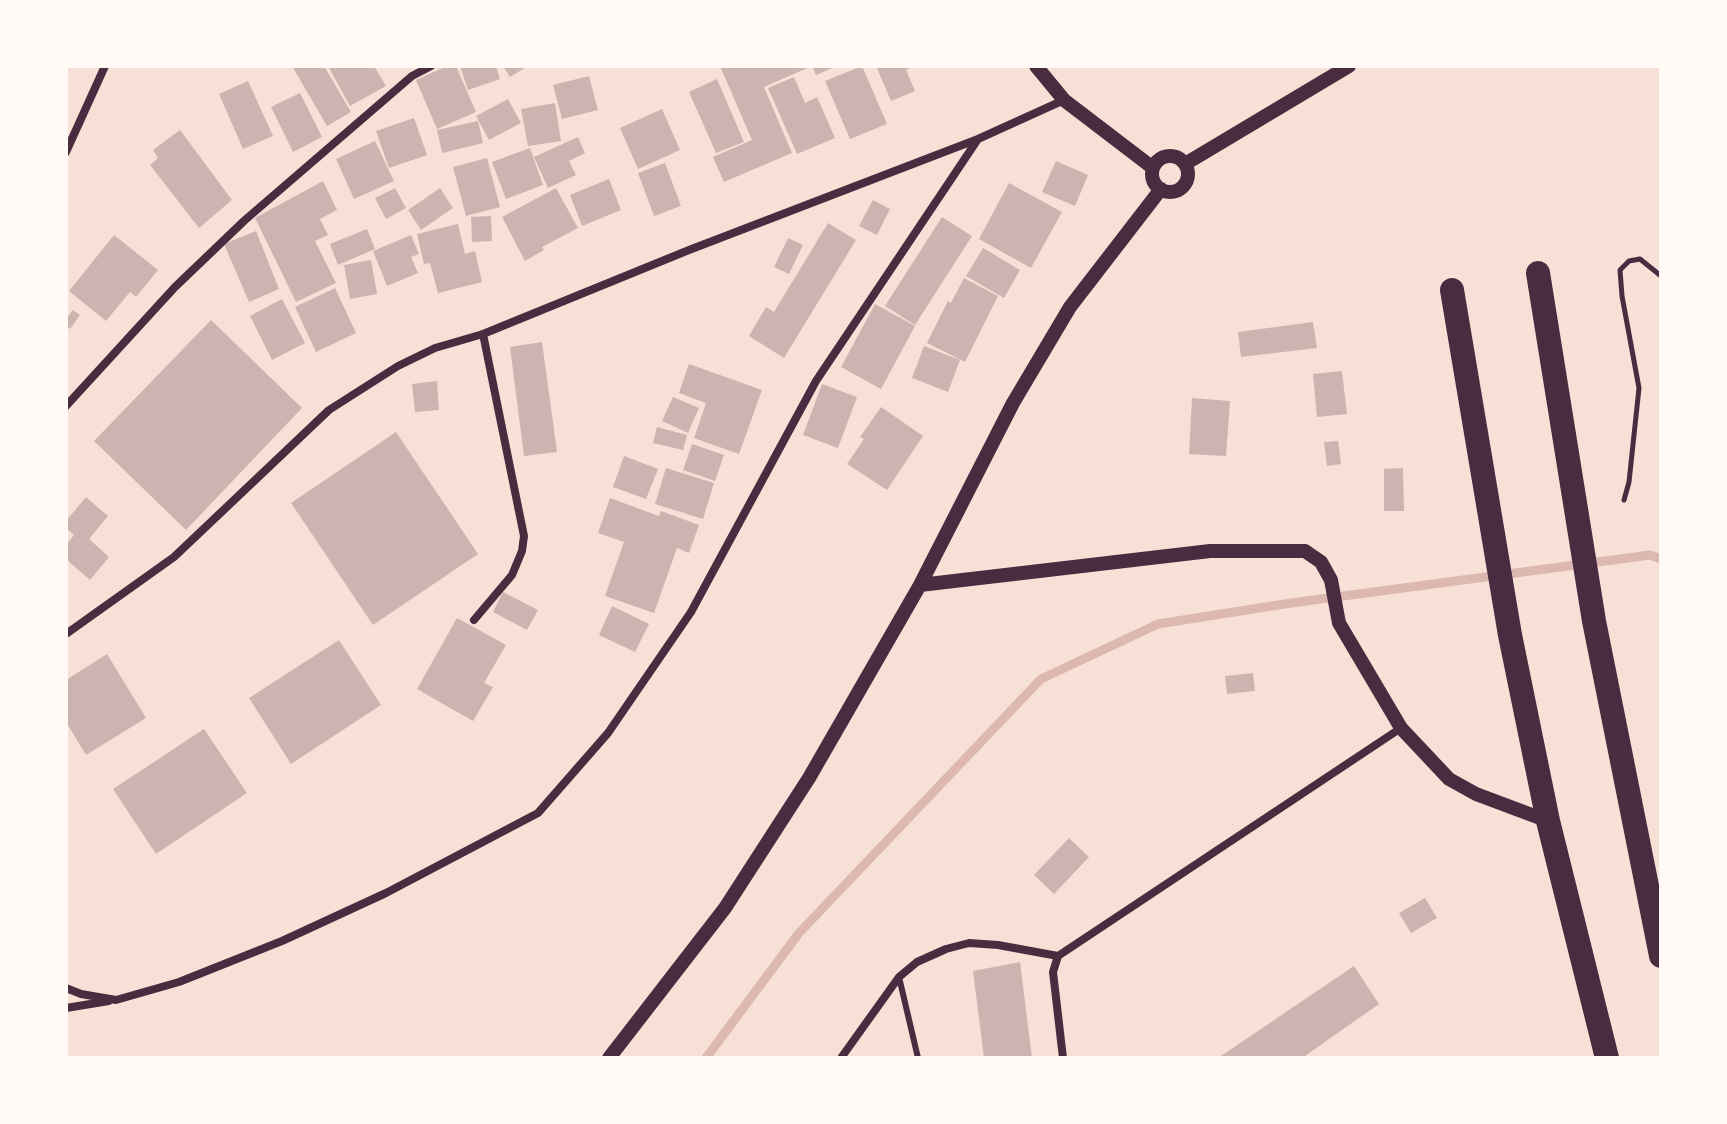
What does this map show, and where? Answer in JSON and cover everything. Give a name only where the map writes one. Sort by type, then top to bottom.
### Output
[{"type":"highway","points":[[1538,273],[1594,621],[1661,956]]},
{"type":"highway","points":[[1452,290],[1510,635],[1548,821],[1607,1058]]},
{"type":"street","points":[[66,152],[105,66]]},
{"type":"street","points":[[66,406],[175,287],[245,220],[412,76],[431,66]]},
{"type":"street","points":[[1036,66],[1064,100],[1153,168],[1155,183],[1161,189],[1176,191],[1183,186],[1187,180],[1185,164]]},
{"type":"street","points":[[1185,164],[1349,66]]},
{"type":"street","points":[[66,634],[174,557],[329,410],[398,366],[435,348],[483,334],[689,250],[978,139],[1064,100]]},
{"type":"street","points":[[66,1008],[116,1000],[179,982],[282,941],[386,893],[538,813],[608,733],[691,612],[816,381],[978,139]]},
{"type":"street","points":[[1153,168],[1164,157],[1172,156],[1185,164]]},
{"type":"street","points":[[609,1058],[725,908],[809,778],[920,585],[1013,403],[1070,307],[1161,189]]},
{"type":"street","points":[[474,620],[512,575],[522,551],[524,536],[483,334]]},
{"type":"street","points":[[920,585],[1210,551],[1305,551],[1321,562],[1331,580],[1339,623],[1401,728],[1449,779],[1476,794],[1548,821]]},
{"type":"street","points":[[1063,1058],[1053,972],[1058,956],[1401,728]]},
{"type":"street","points":[[841,1058],[899,977],[917,962],[969,943],[1058,956]]},
{"type":"street","points":[[66,988],[116,1000]]},
{"type":"lane","points":[[899,977],[918,1058]]},
{"type":"path","points":[[1624,500],[1629,482],[1639,388],[1620,270],[1629,261],[1640,259],[1661,276]]},
{"type":"building","points":[[292,66],[324,66],[351,112],[327,126]]},
{"type":"building","points":[[328,66],[374,66],[386,86],[350,106]]},
{"type":"building","points":[[447,66],[456,66],[476,112],[437,129],[416,80]]},
{"type":"building","points":[[460,66],[496,66],[500,79],[468,90]]},
{"type":"building","points":[[503,66],[528,66],[510,77]]},
{"type":"building","points":[[720,66],[812,66],[764,87],[792,153],[724,182],[713,157],[752,140]]},
{"type":"building","points":[[812,66],[837,66],[816,75]]},
{"type":"building","points":[[862,66],[887,124],[850,139],[825,81]]},
{"type":"building","points":[[876,66],[914,66],[906,70],[915,91],[891,101]]},
{"type":"building","points":[[589,76],[598,110],[562,119],[553,85]]},
{"type":"building","points":[[794,77],[805,103],[817,97],[835,138],[797,154],[768,88]]},
{"type":"building","points":[[717,79],[744,142],[716,153],[689,92]]},
{"type":"building","points":[[248,81],[273,136],[243,149],[219,94]]},
{"type":"building","points":[[300,93],[322,137],[293,152],[271,107]]},
{"type":"building","points":[[508,99],[521,123],[489,140],[476,116]]},
{"type":"building","points":[[555,103],[561,141],[528,146],[521,109]]},
{"type":"building","points":[[662,109],[680,150],[638,169],[620,128]]},
{"type":"building","points":[[414,118],[427,155],[389,168],[376,131]]},
{"type":"building","points":[[478,121],[483,143],[442,153],[437,130]]},
{"type":"building","points":[[180,130],[232,200],[199,228],[150,165],[158,158],[153,150]]},
{"type":"building","points":[[578,137],[585,153],[569,161],[576,175],[548,188],[534,157]]},
{"type":"building","points":[[375,141],[394,181],[354,199],[336,159]]},
{"type":"building","points":[[530,148],[543,185],[506,199],[492,162]]},
{"type":"building","points":[[487,158],[500,207],[466,216],[453,167]]},
{"type":"building","points":[[1056,161],[1088,175],[1075,206],[1042,192]]},
{"type":"building","points":[[665,163],[681,206],[654,216],[638,173]]},
{"type":"building","points":[[609,179],[621,210],[582,226],[570,195]]},
{"type":"building","points":[[323,181],[337,210],[320,219],[328,235],[315,241],[336,283],[296,302],[255,218]]},
{"type":"building","points":[[1009,183],[1062,212],[1031,268],[979,239]]},
{"type":"building","points":[[395,188],[406,208],[386,219],[375,198]]},
{"type":"building","points":[[440,188],[453,208],[421,230],[408,210]]},
{"type":"building","points":[[556,188],[578,228],[542,247],[544,250],[525,261],[502,217]]},
{"type":"building","points":[[873,200],[890,209],[877,235],[859,226]]},
{"type":"building","points":[[491,216],[492,241],[472,242],[471,217]]},
{"type":"building","points":[[942,217],[972,236],[915,325],[885,306]]},
{"type":"building","points":[[828,223],[856,240],[784,358],[749,336],[766,307],[774,312]]},
{"type":"building","points":[[458,224],[465,254],[475,251],[482,282],[438,293],[430,263],[424,264],[417,234]]},
{"type":"building","points":[[367,229],[375,249],[338,265],[330,244]]},
{"type":"building","points":[[256,231],[279,289],[249,302],[224,244]]},
{"type":"building","points":[[114,235],[158,270],[136,297],[130,292],[106,321],[69,291]]},
{"type":"building","points":[[411,235],[419,254],[411,257],[418,273],[387,286],[373,251]]},
{"type":"building","points":[[788,238],[803,245],[789,274],[774,267]]},
{"type":"building","points":[[983,248],[1020,270],[1004,298],[966,276]]},
{"type":"building","points":[[371,260],[377,294],[350,299],[344,265]]},
{"type":"building","points":[[964,278],[998,296],[965,362],[927,343],[948,301],[951,303]]},
{"type":"building","points":[[335,288],[356,333],[316,352],[295,307]]},
{"type":"building","points":[[282,299],[305,343],[272,360],[250,316]]},
{"type":"building","points":[[875,304],[915,326],[881,389],[841,367]]},
{"type":"building","points":[[73,310],[80,315],[70,329],[66,326],[66,319]]},
{"type":"building","points":[[211,320],[302,408],[186,530],[94,441]]},
{"type":"building","points":[[1313,322],[1317,348],[1241,357],[1238,332]]},
{"type":"building","points":[[542,342],[557,452],[524,456],[510,347]]},
{"type":"building","points":[[924,346],[960,360],[948,392],[912,378]]},
{"type":"building","points":[[689,364],[762,390],[739,454],[694,438],[706,403],[679,393]]},
{"type":"building","points":[[1342,371],[1347,414],[1317,417],[1313,374]]},
{"type":"building","points":[[437,381],[439,410],[415,412],[412,384]]},
{"type":"building","points":[[822,384],[857,397],[838,448],[803,435]]},
{"type":"building","points":[[673,397],[699,408],[688,433],[662,421]]},
{"type":"building","points":[[1192,398],[1230,401],[1226,456],[1189,454]]},
{"type":"building","points":[[881,407],[923,436],[887,490],[847,464],[864,439],[860,437]]},
{"type":"building","points":[[657,427],[687,435],[683,450],[653,443]]},
{"type":"building","points":[[396,432],[478,554],[373,625],[291,503]]},
{"type":"building","points":[[1338,441],[1341,464],[1327,466],[1324,442]]},
{"type":"building","points":[[692,444],[724,455],[715,481],[683,470]]},
{"type":"building","points":[[624,456],[658,469],[646,499],[613,487]]},
{"type":"building","points":[[666,468],[714,483],[703,519],[655,504]]},
{"type":"building","points":[[1403,468],[1404,511],[1384,511],[1384,469]]},
{"type":"building","points":[[86,497],[108,516],[89,539],[109,557],[90,580],[66,559],[66,545],[74,535],[66,528],[66,521]]},
{"type":"building","points":[[610,498],[659,516],[661,511],[699,525],[689,553],[677,548],[654,613],[605,596],[624,542],[598,533]]},
{"type":"building","points":[[503,592],[538,610],[527,630],[493,612]]},
{"type":"building","points":[[612,606],[649,624],[635,652],[599,635]]},
{"type":"building","points":[[457,618],[506,645],[484,683],[493,687],[473,721],[417,689]]},
{"type":"building","points":[[339,640],[381,705],[291,764],[249,698]]},
{"type":"building","points":[[107,654],[146,718],[86,755],[66,722],[66,680]]},
{"type":"building","points":[[1253,673],[1255,691],[1227,694],[1225,676]]},
{"type":"building","points":[[204,729],[247,793],[156,854],[113,789]]},
{"type":"building","points":[[1069,838],[1089,857],[1054,894],[1034,875]]},
{"type":"building","points":[[1425,898],[1437,918],[1411,933],[1399,913]]},
{"type":"building","points":[[1020,962],[1032,1058],[984,1058],[973,971]]},
{"type":"building","points":[[1354,966],[1379,1004],[1302,1058],[1218,1058]]},
{"type":"waterway","points":[[706,1058],[799,933],[1041,679],[1158,624],[1650,555],[1661,559]]}]
